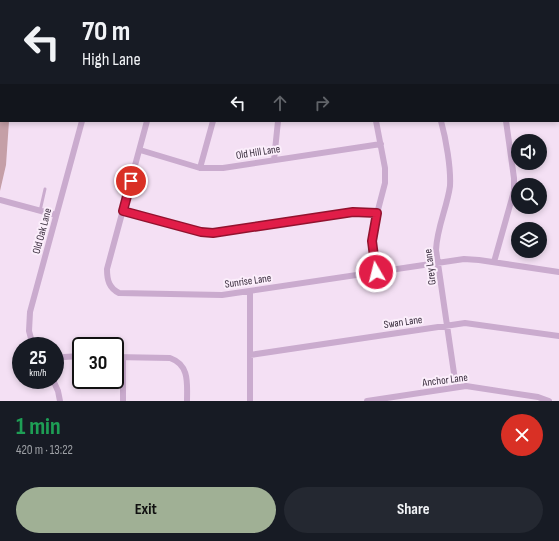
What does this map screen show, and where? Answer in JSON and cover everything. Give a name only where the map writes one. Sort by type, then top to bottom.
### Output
[{"type":"street","name":"Old Oak Lane","points":[[30,337],[29,332],[30,312],[82,122]]},
{"type":"street","name":"Sunrise Lane","points":[[148,122],[107,269],[108,282],[116,291],[126,294],[207,296],[464,259],[558,272]]},
{"type":"street","points":[[200,168],[213,122]]},
{"type":"street","points":[[274,160],[278,122]]},
{"type":"street","points":[[376,122],[385,168],[385,184],[377,213],[372,241],[376,272]]},
{"type":"street","name":"Grey Lane","points":[[441,122],[450,176],[448,197],[437,234],[438,263],[456,388]]},
{"type":"street","points":[[494,262],[514,191],[514,178],[506,122]]},
{"type":"street","name":"Old Hill Lane","points":[[140,150],[200,168],[223,168],[381,144]]},
{"type":"street","points":[[0,200],[56,215]]},
{"type":"street","points":[[123,211],[194,231],[213,233],[353,212],[377,213]]},
{"type":"street","points":[[558,272],[559,265]]},
{"type":"street","points":[[250,291],[250,401]]},
{"type":"street","name":"Swan Lane","points":[[250,355],[474,322],[559,336]]},
{"type":"street","points":[[124,357],[170,358],[180,363],[186,374],[187,401]]},
{"type":"street","name":"Anchor Lane","points":[[367,401],[474,386],[538,397],[549,401]]},
{"type":"street","points":[[57,389],[60,401]]},
{"type":"street","points":[[123,389],[123,401]]},
{"type":"lane","points":[[40,211],[45,189]]},
{"type":"shaded area","points":[[0,122],[9,122],[6,165],[0,191]]},
{"type":"route","points":[[131,181],[123,211],[201,232],[213,233],[353,212],[377,213],[372,241],[376,272]]}]
